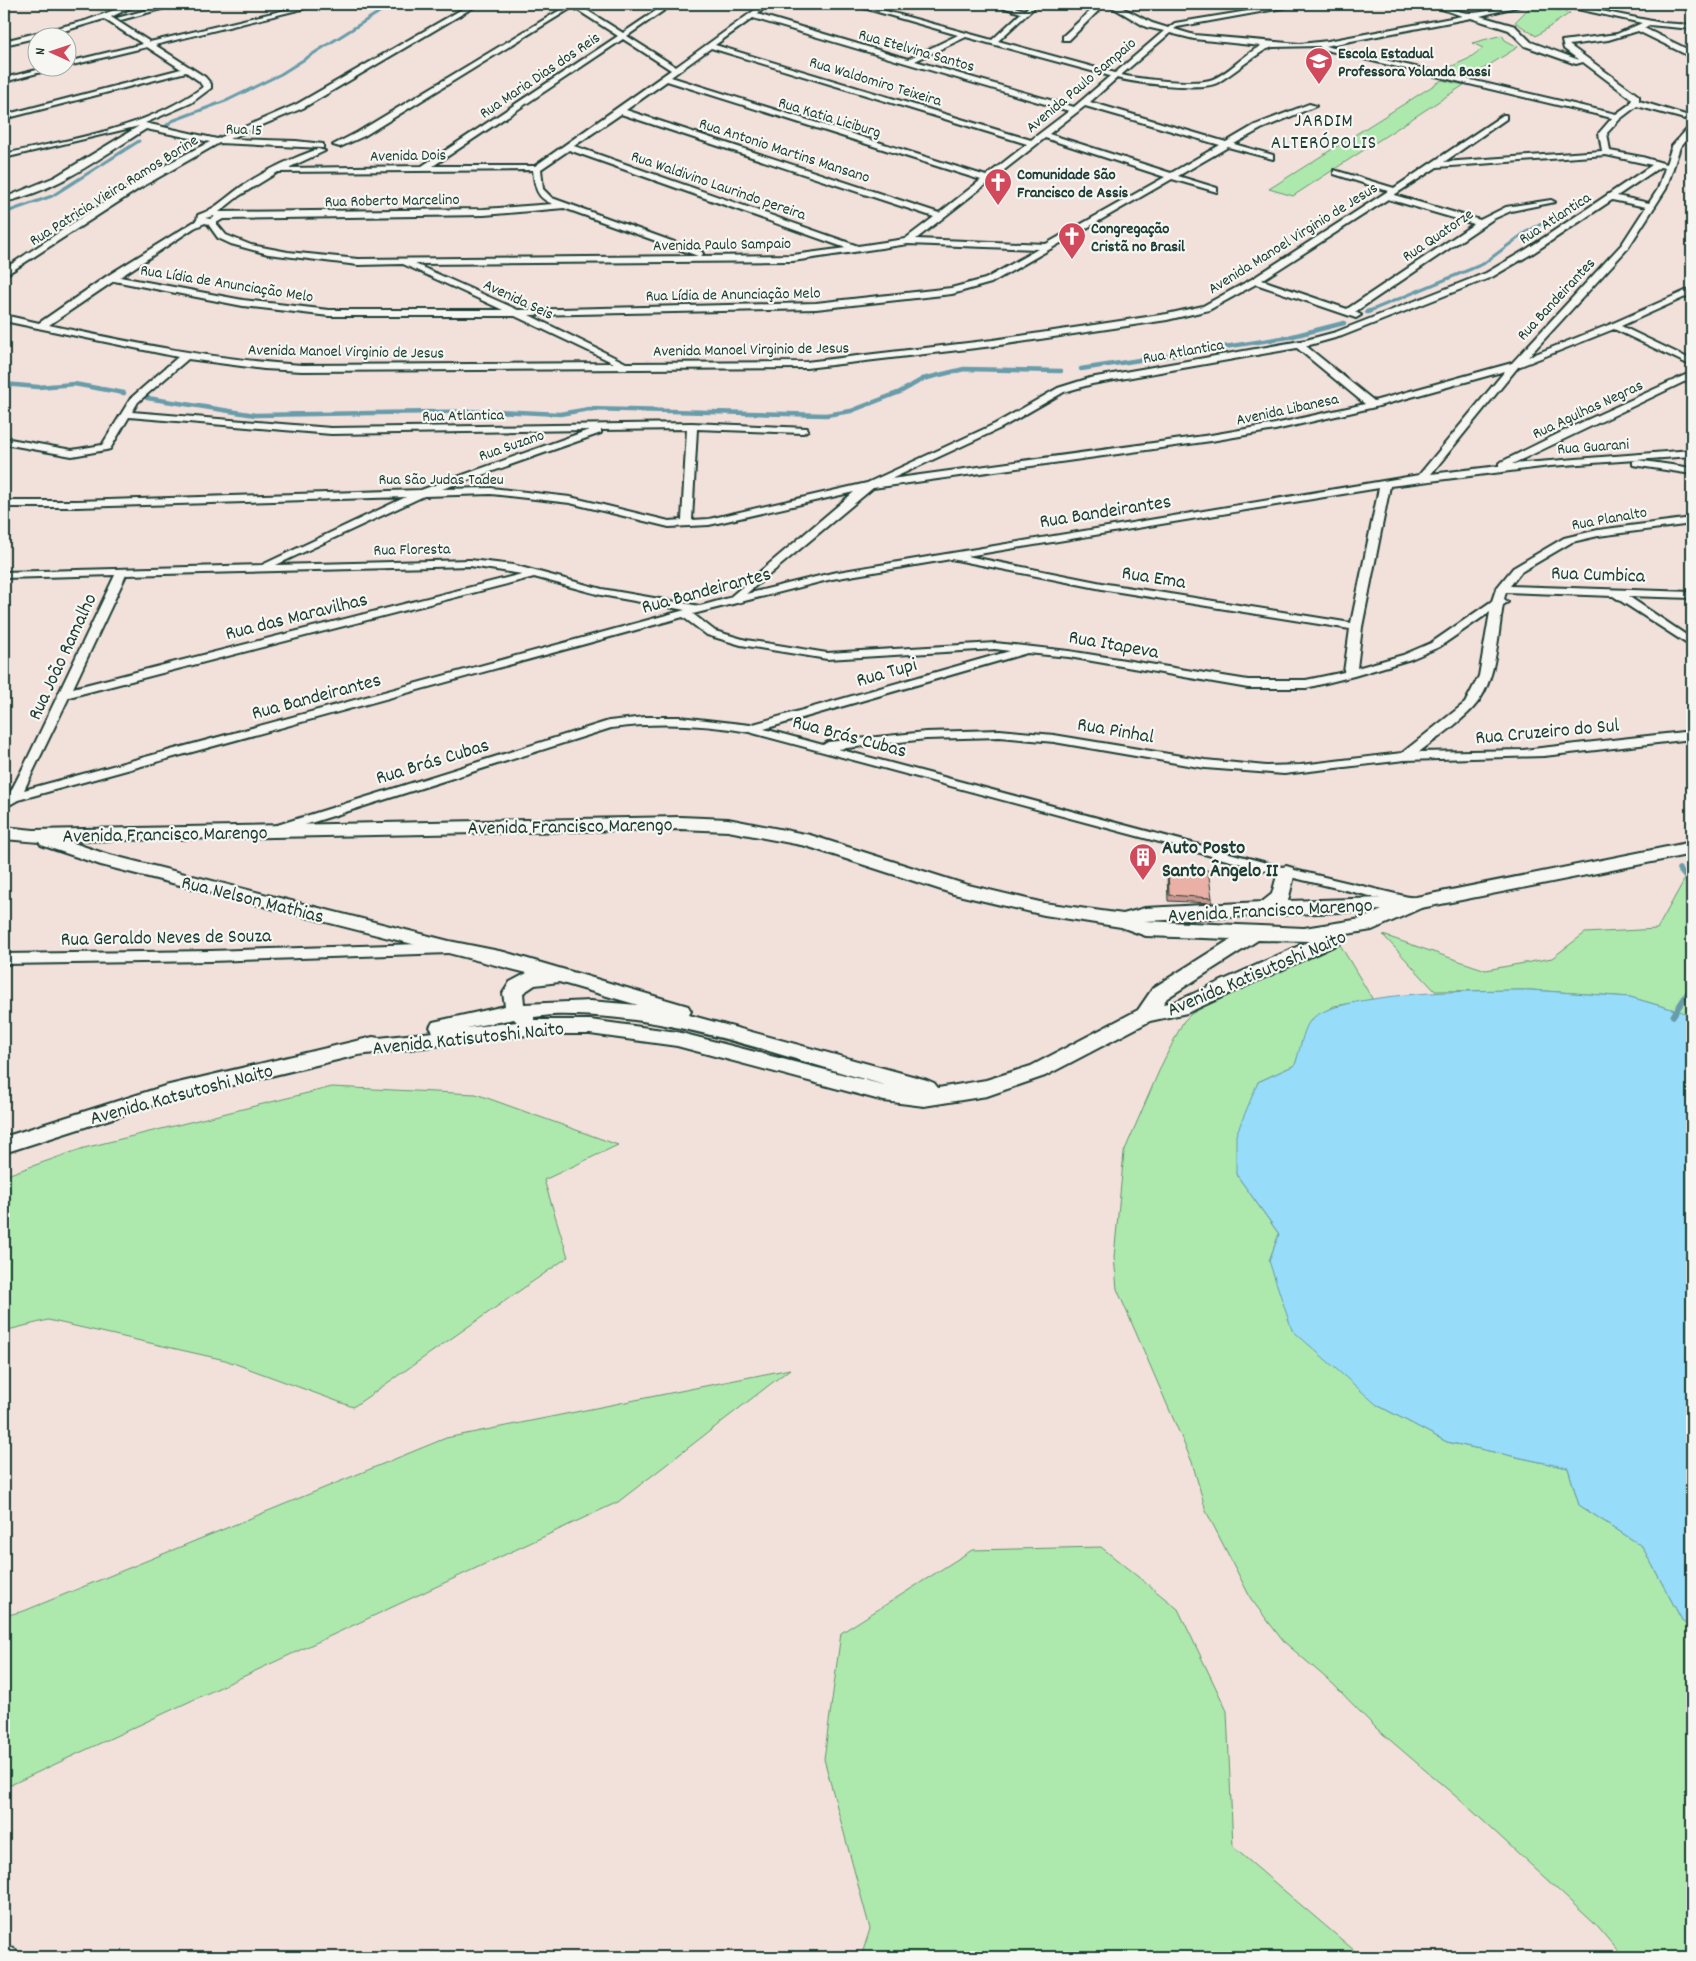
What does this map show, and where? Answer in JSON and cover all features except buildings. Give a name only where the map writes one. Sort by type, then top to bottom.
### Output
[{"type":"main road","name":"Avenida Francisco Marengo","points":[[6,834],[34,836],[680,823],[728,826],[810,842],[961,890],[1044,909],[1124,921],[1146,929],[1304,935],[1365,926],[1416,903]]},
{"type":"main road","name":"Rua Nelson Mathias","points":[[34,836],[101,859],[449,948],[474,952]]},
{"type":"main road","name":"Avenida Francisco Marengo","points":[[1124,921],[1145,914],[1416,903],[1692,848]]},
{"type":"main road","points":[[1265,909],[1281,897],[1286,872]]},
{"type":"main road","points":[[1252,934],[1301,916],[1358,904]]},
{"type":"main road","name":"Avenida Katisutoshi Naito","points":[[360,1048],[536,1027],[590,1027],[628,1031],[724,1050],[905,1097],[924,1098],[1008,1082],[1038,1071],[1145,1016],[1180,1008],[1289,957],[1365,926]]},
{"type":"main road","points":[[1201,931],[1214,958]]},
{"type":"main road","name":"Avenida Katisutoshi Naito","points":[[1145,1016],[1160,993],[1252,934]]},
{"type":"main road","points":[[474,952],[496,964],[519,984]]},
{"type":"main road","name":"Avenida Katisutoshi Naito","points":[[474,952],[685,1012],[738,1035]]},
{"type":"main road","points":[[536,1027],[517,1011],[512,996],[519,984],[541,976],[581,982]]},
{"type":"main road","name":"Avenida Katisutoshi Naito","points":[[360,1048],[443,1026],[517,1011],[591,1008],[622,1011],[738,1035],[827,1062],[953,1094]]},
{"type":"main road","name":"Avenida Katsutoshi Naito","points":[[4,1145],[165,1094],[360,1048]]},
{"type":"street","points":[[109,19],[135,4]]},
{"type":"street","points":[[4,43],[176,4]]},
{"type":"street","points":[[78,61],[318,4]]},
{"type":"street","name":"Rua Patricia Vieira Ramos Borine","points":[[4,273],[182,159],[216,141],[270,121],[300,106],[476,4]]},
{"type":"street","points":[[42,325],[190,226],[212,218],[233,195],[321,148],[332,151],[337,148],[336,145],[361,134],[573,4],[676,70]]},
{"type":"street","name":"Rua Maria Dias dos Reis","points":[[425,168],[670,4]]},
{"type":"street","points":[[709,258],[564,206],[543,196],[537,182],[537,168],[620,111],[767,4]]},
{"type":"street","points":[[853,4],[1115,77],[1150,82],[1207,83],[1219,79],[1262,48],[1273,45]]},
{"type":"street","points":[[996,4],[1026,12]]},
{"type":"street","points":[[992,42],[1035,4]]},
{"type":"street","points":[[1066,38],[1102,4]]},
{"type":"street","points":[[1110,4],[1143,22],[1194,37],[1273,45],[1316,45],[1471,16],[1524,4]]},
{"type":"street","points":[[1167,30],[1175,25],[1301,4]]},
{"type":"street","points":[[1431,4],[1512,28],[1528,44],[1595,68]]},
{"type":"street","points":[[1557,4],[1592,13],[1647,23],[1692,27]]},
{"type":"street","points":[[1592,13],[1600,4]]},
{"type":"street","name":"Rua Etelvina Santos","points":[[752,15],[1075,110]]},
{"type":"street","points":[[4,200],[31,192],[54,180],[142,125],[172,110],[207,88],[207,84],[202,79],[109,19]]},
{"type":"street","points":[[1636,103],[1636,98],[1631,92],[1595,68],[1567,47],[1565,43],[1607,37],[1638,28],[1647,23]]},
{"type":"street","points":[[1638,28],[1688,54],[1692,61]]},
{"type":"street","name":"Avenida Paulo Sampaio","points":[[212,218],[222,237],[237,244],[297,256],[333,260],[401,262],[793,258],[908,241],[1084,103],[1167,30]]},
{"type":"street","points":[[909,61],[966,34]]},
{"type":"street","points":[[1316,45],[1617,118]]},
{"type":"street","name":"Rua Waldomiro Teixeira","points":[[710,46],[1032,143]]},
{"type":"street","points":[[4,117],[186,70]]},
{"type":"street","points":[[4,80],[28,74]]},
{"type":"street","name":"Rua Katia Liciburg","points":[[666,78],[986,179]]},
{"type":"street","points":[[1084,103],[1270,158]]},
{"type":"street","points":[[1606,153],[1603,133],[1617,118],[1636,103]]},
{"type":"street","points":[[1636,103],[1692,119]]},
{"type":"street","name":"Rua Lídia de Anunciação Melo","points":[[110,278],[243,303],[296,311],[329,313],[517,313],[816,306],[891,299],[974,286],[988,281],[1174,176],[1225,145],[1274,120],[1312,106]]},
{"type":"street","name":"Rua Antonio Martins Mansano","points":[[620,111],[940,216]]},
{"type":"street","name":"Avenida Manoel Virginio de Jesus","points":[[4,318],[184,356],[248,366],[302,368],[828,364],[993,343],[1193,312],[1220,301],[1255,281],[1435,165],[1503,117]]},
{"type":"street","points":[[4,156],[142,125]]},
{"type":"street","name":"Rua 15","points":[[142,125],[216,141],[304,143],[321,148]]},
{"type":"street","name":"Rua Bandeirantes","points":[[1422,478],[1515,365],[1625,246],[1662,189],[1676,146],[1692,129]]},
{"type":"street","points":[[1044,135],[1214,190]]},
{"type":"street","name":"Rua Waldivino Laurindo pereira","points":[[569,147],[860,249]]},
{"type":"street","points":[[1435,165],[1606,153],[1659,164],[1669,168]]},
{"type":"street","name":"Rua Atlantica","points":[[732,601],[847,502],[870,485],[998,426],[1061,390],[1077,384],[1299,345],[1339,334],[1489,275],[1530,251],[1659,164]]},
{"type":"street","name":"Avenida Dois","points":[[279,170],[537,168]]},
{"type":"street","points":[[1338,172],[1391,193],[1480,223]]},
{"type":"street","points":[[1611,197],[1652,206]]},
{"type":"street","name":"Rua Quatorze","points":[[1349,312],[1480,223],[1504,211],[1551,202]]},
{"type":"street","name":"Rua Roberto Marcelino","points":[[212,218],[484,212],[564,206]]},
{"type":"street","points":[[908,241],[1050,247]]},
{"type":"street","name":"Avenida Seis","points":[[401,262],[517,313],[624,365]]},
{"type":"street","points":[[1255,281],[1371,320]]},
{"type":"street","name":"Avenida Libanesa","points":[[870,485],[1202,440],[1275,427],[1372,405],[1515,365],[1614,326],[1692,291]]},
{"type":"street","points":[[1614,326],[1692,363]]},
{"type":"street","points":[[1299,345],[1372,405]]},
{"type":"street","points":[[4,441],[72,452],[106,447],[124,414],[152,383],[184,356]]},
{"type":"street","name":"Rua Agulhas Negras","points":[[1495,469],[1692,375]]},
{"type":"street","name":"Rua Atlantica","points":[[124,414],[331,431],[692,426],[803,430]]},
{"type":"street","points":[[688,524],[692,426]]},
{"type":"street","name":"Rua Suzano","points":[[260,568],[425,492],[609,427]]},
{"type":"street","name":"Rua Guarani","points":[[1495,469],[1692,453]]},
{"type":"street","points":[[1606,459],[1692,471]]},
{"type":"street","name":"Rua Bandeirantes","points":[[9,800],[700,609],[832,576],[1422,478],[1495,469]]},
{"type":"street","name":"Rua São Judas Tadeu","points":[[4,504],[77,504],[425,492],[526,494],[570,500],[669,524],[688,524],[709,522],[870,485]]},
{"type":"street","points":[[1385,485],[1356,626],[1350,674],[1376,667],[1435,645],[1500,602]]},
{"type":"street","name":"Rua Planalto","points":[[1500,602],[1502,589],[1517,570],[1568,540],[1598,533],[1692,521]]},
{"type":"street","name":"Rua Ema","points":[[946,556],[1107,588],[1356,626]]},
{"type":"street","name":"Rua Floresta","points":[[120,574],[260,568],[493,564],[537,573],[601,592],[700,609]]},
{"type":"street","name":"Rua das Maravilhas","points":[[65,694],[537,573]]},
{"type":"street","points":[[4,575],[120,574]]},
{"type":"street","name":"Rua João Ramalho","points":[[9,800],[65,694],[120,574]]},
{"type":"street","name":"Rua Cumbica","points":[[1502,589],[1692,595]]},
{"type":"street","points":[[1616,593],[1692,644]]},
{"type":"street","points":[[1404,756],[1451,722],[1470,705],[1485,676],[1500,602]]},
{"type":"street","name":"Rua Itapeva","points":[[686,614],[711,633],[736,640],[827,656],[967,646],[1031,649],[1248,684],[1306,684],[1350,674]]},
{"type":"street","name":"Rua Tupi","points":[[750,729],[1031,649]]},
{"type":"street","name":"Rua Brás Cubas","points":[[274,830],[609,725],[638,721],[682,719],[716,722],[750,729],[1286,872],[1416,903]]},
{"type":"street","name":"Rua Pinhal","points":[[820,747],[898,739],[982,734],[1021,734],[1251,769],[1316,767],[1404,756]]},
{"type":"street","name":"Rua Cruzeiro do Sul","points":[[1404,756],[1522,754],[1692,735]]},
{"type":"street","name":"Rua Geraldo Neves de Souza","points":[[4,959],[230,956],[449,948]]},
{"type":"street","points":[[4,1954],[10,1957]]},
{"type":"green space","points":[[1532,5],[1570,13],[1536,36],[1515,22]]},
{"type":"green space","points":[[1502,35],[1505,40],[1518,47],[1470,77],[1441,71],[1468,59],[1483,48],[1472,43]]},
{"type":"green space","points":[[1442,80],[1464,85],[1293,196],[1269,189]]},
{"type":"green space","points":[[1692,866],[1692,1015],[1630,997],[1531,990],[1435,991],[1383,935],[1486,970],[1552,958],[1585,933],[1657,929]]},
{"type":"green space","points":[[1339,943],[1373,1000],[1334,1006],[1310,1021],[1295,1065],[1258,1082],[1236,1174],[1279,1234],[1269,1261],[1377,1405],[1447,1442],[1568,1468],[1579,1505],[1642,1546],[1683,1622],[1692,1627],[1692,1957],[1623,1957],[1596,1925],[1467,1806],[1376,1728],[1333,1684],[1283,1641],[1251,1599],[1206,1511],[1192,1462],[1117,1289],[1114,1257],[1124,1152],[1162,1064],[1183,1022],[1191,1014],[1245,984]]},
{"type":"green space","points":[[332,1087],[476,1094],[618,1145],[544,1180],[568,1257],[353,1407],[225,1360],[48,1320],[4,1331],[4,1176],[84,1148]]},
{"type":"green space","points":[[790,1369],[618,1502],[4,1788],[4,1616],[24,1611],[446,1438]]},
{"type":"green space","points":[[1101,1547],[1178,1609],[1227,1711],[1233,1847],[1362,1957],[861,1957],[870,1929],[824,1759],[841,1633],[972,1550]]},
{"type":"water","points":[[1531,990],[1630,997],[1692,1015],[1692,1627],[1683,1622],[1642,1546],[1579,1505],[1568,1468],[1447,1442],[1377,1405],[1292,1330],[1269,1261],[1279,1234],[1236,1174],[1236,1135],[1258,1082],[1295,1065],[1303,1036],[1310,1021],[1325,1011],[1380,998],[1414,994]]},
{"type":"waterway","points":[[166,126],[172,121],[228,100],[281,74],[392,4]]},
{"type":"waterway","points":[[4,213],[52,196],[139,141]]},
{"type":"waterway","points":[[1370,311],[1367,312],[1483,264],[1526,232],[1564,212]]},
{"type":"waterway","points":[[1081,369],[1289,337],[1344,323]]},
{"type":"waterway","points":[[147,398],[255,415],[495,411],[560,414],[589,409],[826,415],[851,411],[900,392],[923,379],[964,369],[1061,371]]},
{"type":"waterway","points":[[4,384],[38,387],[74,384],[124,393]]},
{"type":"waterway","points":[[1679,869],[1692,885]]},
{"type":"waterway","points":[[1673,1016],[1692,986]]},
{"type":"place","name":"Escola Estadual Professora Yolanda Bassi","points":[[1319,85]]},
{"type":"place","name":"Comunidade São Francisco de Assis","points":[[998,206]]},
{"type":"place","name":"Congregação Cristã no Brasil","points":[[1072,260]]},
{"type":"place","name":"Auto Posto Santo Ângelo II","points":[[1143,881]]},
{"type":"district","name":"JARDIM ALTERÓPOLIS","points":[[1324,130]]}]
